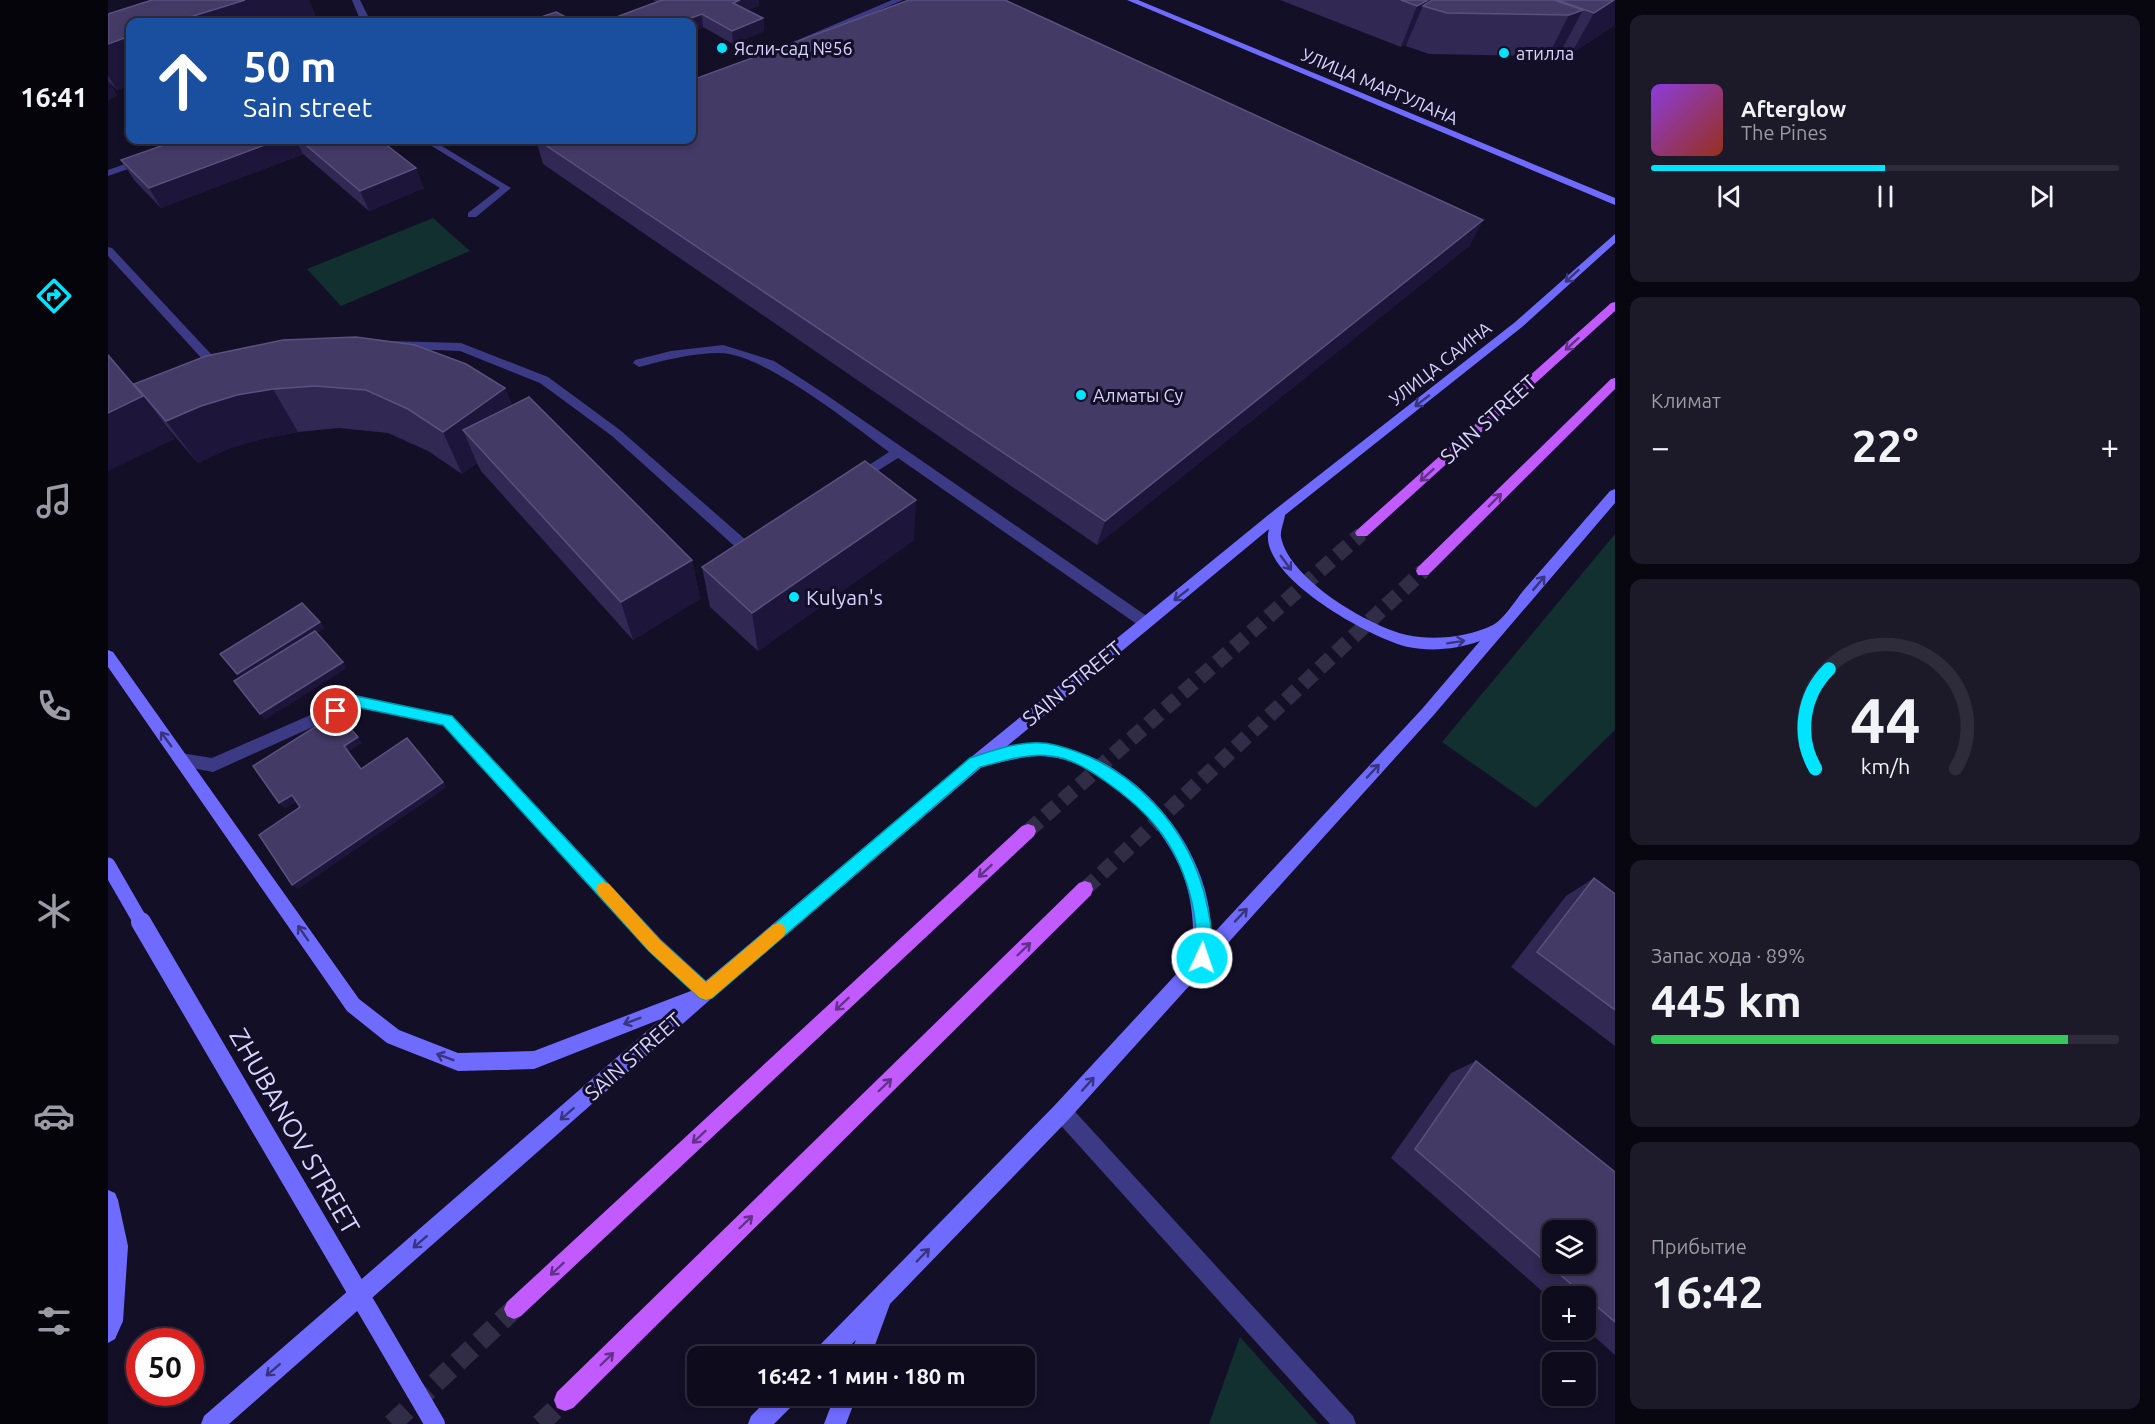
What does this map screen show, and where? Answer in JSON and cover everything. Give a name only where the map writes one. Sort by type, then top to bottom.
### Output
[{"type":"main road","name":"УЛИЦА МАРГУЛАНА","points":[[1131,0],[1615,202]]},
{"type":"main road","name":"УЛИЦА САИНА","points":[[1282,511],[1518,325],[1615,237]]},
{"type":"main road","name":"SAIN STREET","points":[[1362,533],[1615,305]]},
{"type":"main road","points":[[1423,571],[1615,382]]},
{"type":"main road","points":[[835,1346],[1062,1112],[1419,721],[1615,494]]},
{"type":"main road","name":"SAIN STREET","points":[[212,1424],[706,992],[975,763],[1216,568],[1282,511]]},
{"type":"main road","points":[[1282,511],[1272,530],[1273,540],[1281,556],[1292,571],[1309,587],[1341,612],[1389,636],[1434,644],[1470,640],[1501,627]]},
{"type":"main road","points":[[108,656],[353,1005],[393,1037],[458,1062],[534,1060],[706,992]]},
{"type":"main road","points":[[975,763],[1022,749],[1053,750],[1093,764],[1139,796],[1174,839],[1188,865],[1203,919],[1202,958]]},
{"type":"main road","points":[[514,1309],[1028,831]]},
{"type":"main road","name":"ZHUBANOV STREET","points":[[108,866],[435,1424]]},
{"type":"main road","points":[[565,1400],[1085,889]]},
{"type":"main road","points":[[108,1200],[118,1246],[112,1322],[108,1332]]},
{"type":"main road","points":[[864,1346],[882,1297]]},
{"type":"main road","points":[[759,1424],[776,1406]]},
{"type":"main road","points":[[835,1424],[842,1406]]},
{"type":"lane","points":[[356,0],[365,18]]},
{"type":"lane","points":[[791,45],[899,0]]},
{"type":"lane","points":[[433,144],[506,188],[472,214]]},
{"type":"lane","points":[[108,173],[150,158]]},
{"type":"lane","points":[[108,250],[226,377],[236,375]]},
{"type":"lane","points":[[376,348],[397,344],[461,347],[544,380],[616,433],[746,548],[766,535]]},
{"type":"lane","points":[[639,363],[671,355],[723,349],[770,364],[1146,623]]},
{"type":"lane","points":[[847,484],[898,452]]},
{"type":"lane","points":[[181,760],[213,765],[356,701],[447,720],[655,945],[706,992]]},
{"type":"lane","points":[[1062,1112],[1345,1424]]},
{"type":"green space","points":[[433,218],[470,251],[341,306],[307,269]]},
{"type":"green space","points":[[1615,534],[1615,730],[1536,808],[1442,742]]},
{"type":"green space","points":[[1240,1337],[1318,1424],[1209,1424]]},
{"type":"building","points":[[152,0],[245,0],[187,18],[126,18],[126,37],[108,44],[108,14]]},
{"type":"building","points":[[662,0],[740,0],[733,3],[763,18],[732,31],[702,14],[691,18],[614,18]]},
{"type":"building","name":"Алматы Су","points":[[909,0],[1005,0],[1483,220],[1105,521],[544,144],[696,144],[696,79]]},
{"type":"building","points":[[1401,0],[1428,0],[1417,6]]},
{"type":"building","points":[[1432,0],[1554,0],[1583,10],[1569,15],[1447,13],[1423,6]]},
{"type":"building","points":[[1557,0],[1614,0],[1594,13]]},
{"type":"building","points":[[556,12],[567,18],[538,18]]},
{"type":"building","points":[[167,144],[267,144],[149,188],[121,160]]},
{"type":"building","points":[[305,144],[385,144],[416,168],[360,191]]},
{"type":"building","points":[[356,337],[415,345],[466,364],[505,388],[443,432],[408,409],[366,390],[315,386],[273,389],[237,395],[201,406],[166,421],[134,384],[206,356],[283,340]]},
{"type":"building","points":[[108,355],[143,396],[108,413]]},
{"type":"building","points":[[529,397],[692,560],[621,602],[463,430]]},
{"type":"building","points":[[865,461],[916,500],[752,613],[702,567]]},
{"type":"building","points":[[302,603],[320,622],[237,674],[220,654]]},
{"type":"building","points":[[315,631],[343,662],[260,714],[234,681]]},
{"type":"building","points":[[337,713],[358,737],[344,746],[361,769],[407,738],[443,782],[292,885],[259,835],[300,807],[292,795],[279,803],[253,766]]},
{"type":"building","points":[[1594,878],[1615,894],[1615,1010],[1537,952]]},
{"type":"building","points":[[1476,1061],[1615,1172],[1615,1322],[1596,1306],[1596,1286],[1573,1286],[1560,1274],[1596,1274],[1596,1220],[1542,1220],[1542,1259],[1415,1149]]},
{"type":"tunnel","points":[[1028,831],[1361,534]]},
{"type":"tunnel","points":[[1085,889],[1423,571]]},
{"type":"tunnel","points":[[392,1424],[514,1309]]},
{"type":"tunnel","points":[[540,1424],[565,1400]]},
{"type":"slow traffic","points":[[603,889],[655,945],[706,992],[778,931]]},
{"type":"place","name":"Ясли-сад №56","points":[[722,48]]},
{"type":"place","name":"атилла","points":[[1504,53]]},
{"type":"place","name":"Алматы Су","points":[[1081,395]]},
{"type":"place","name":"Kulyan's","points":[[794,597]]},
{"type":"route","points":[[336,711],[356,701],[447,720],[655,945],[706,992],[975,763],[1022,749],[1053,750],[1093,764],[1139,796],[1156,815],[1174,839],[1188,865],[1203,919],[1202,958]]}]
